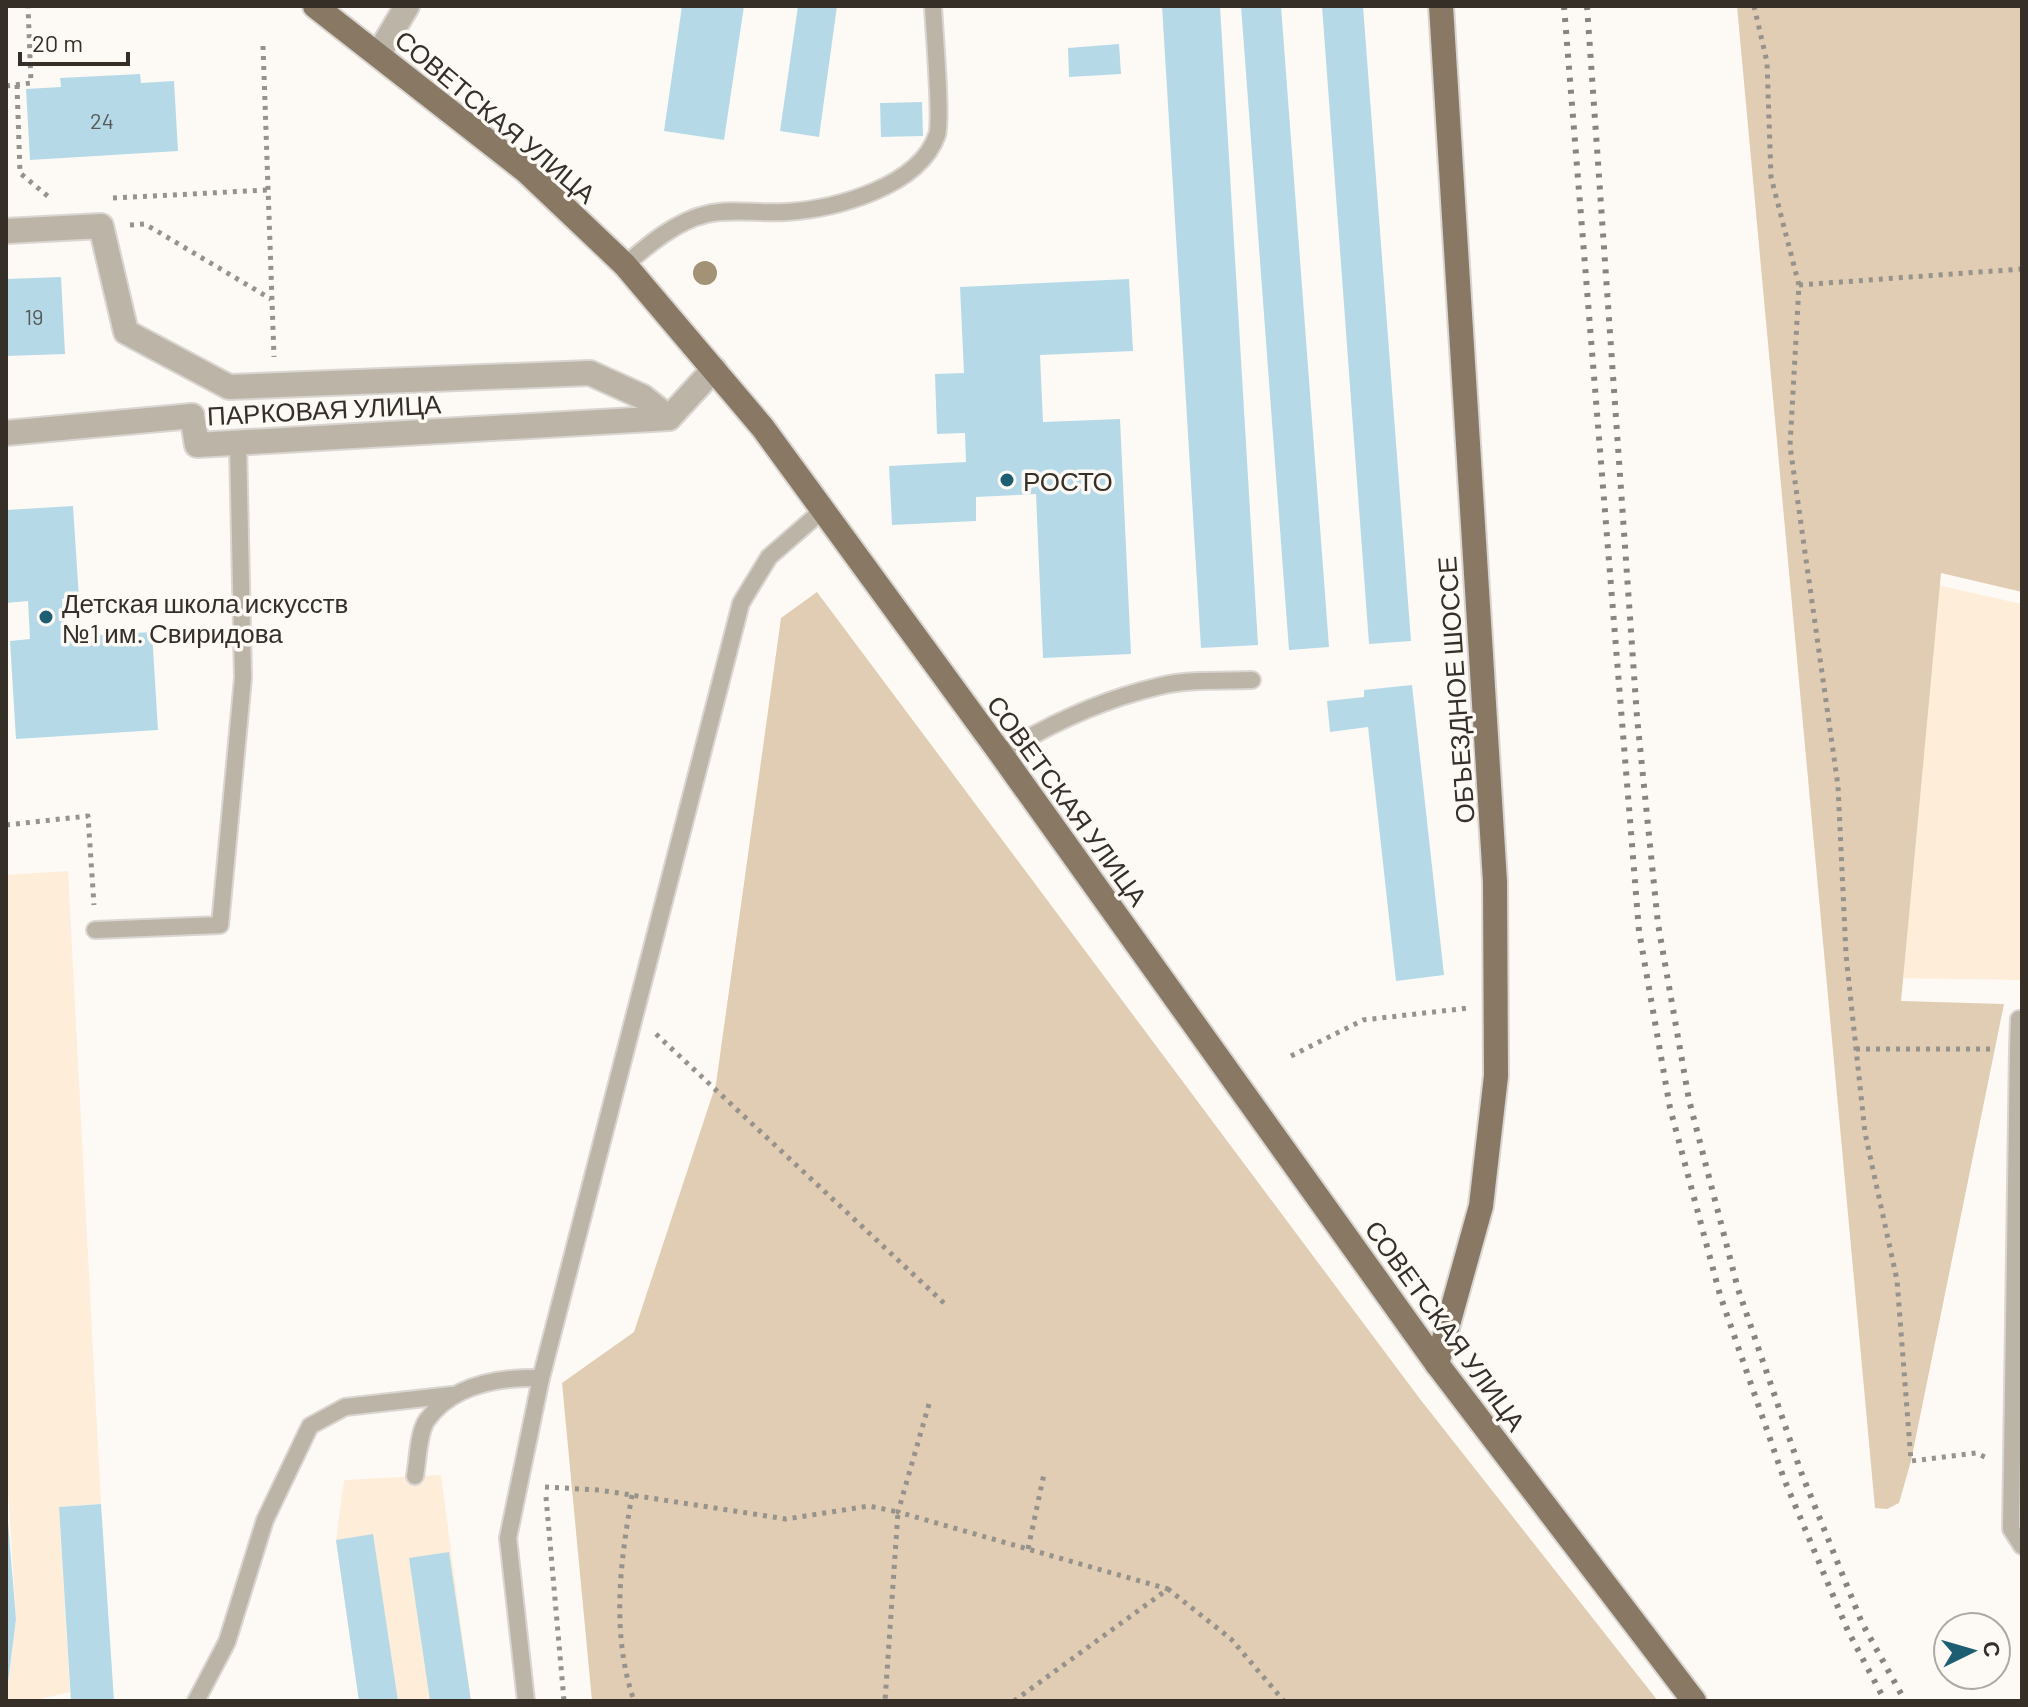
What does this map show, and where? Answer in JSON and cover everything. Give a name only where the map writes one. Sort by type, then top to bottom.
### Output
[{"type":"main road","name":"СОВЕТСКАЯ УЛИЦА","points":[[315,6],[526,171],[625,265],[714,369],[824,509],[1437,1364],[1694,1701]]},
{"type":"main road","name":"ОБЪЕЗДНОЕ ШОССЕ","points":[[1437,1364],[1481,1206],[1496,1076],[1495,882],[1441,6]]},
{"type":"street","points":[[378,55],[407,6]]},
{"type":"street","points":[[6,231],[101,226]]},
{"type":"street","name":"ПАРКОВАЯ УЛИЦА","points":[[101,226],[126,332],[229,387],[590,373],[643,397],[669,418]]},
{"type":"street","points":[[669,418],[714,369]]},
{"type":"street","name":"ПАРКОВАЯ УЛИЦА","points":[[6,433],[192,416],[197,445],[669,418]]},
{"type":"lane","points":[[625,265],[654,239],[705,214],[823,207],[893,184],[915,166],[938,134],[933,6]]},
{"type":"lane","points":[[95,930],[220,925],[243,678],[238,443]]},
{"type":"lane","points":[[526,1701],[508,1538],[541,1378],[741,603],[769,557],[824,509]]},
{"type":"lane","points":[[1001,754],[1035,732],[1161,685],[1252,680]]},
{"type":"lane","points":[[2022,1019],[2019,1019],[2018,1049],[2015,1468],[2011,1529],[2022,1546]]},
{"type":"lane","points":[[196,1701],[227,1642],[265,1520],[310,1426],[345,1407],[452,1395],[502,1377],[541,1378]]},
{"type":"lane","points":[[415,1476],[425,1422],[452,1395]]},
{"type":"path","points":[[6,86],[31,83],[28,6]]},
{"type":"path","points":[[1754,6],[1767,62],[1771,177],[1799,285],[1790,446],[1838,786],[1846,955],[1865,1133],[1897,1280],[1911,1461],[1976,1453],[2015,1468]]},
{"type":"path","points":[[263,46],[275,385]]},
{"type":"path","points":[[17,85],[20,173],[54,201]]},
{"type":"path","points":[[268,190],[98,199],[101,226],[145,224],[271,299]]},
{"type":"path","points":[[1799,285],[2022,269]]},
{"type":"path","points":[[6,825],[88,816],[95,930]]},
{"type":"path","points":[[1291,1056],[1363,1020],[1496,1005]]},
{"type":"path","points":[[649,1028],[945,1304]]},
{"type":"path","points":[[1856,1049],[2018,1049]]},
{"type":"path","points":[[885,1701],[898,1512],[929,1404]]},
{"type":"path","points":[[1028,1549],[1044,1474]]},
{"type":"path","points":[[545,1487],[632,1495],[786,1519],[869,1506],[1168,1589],[1231,1639],[1285,1700]]},
{"type":"path","points":[[632,1495],[618,1596],[625,1675],[634,1701]]},
{"type":"path","points":[[1014,1701],[1168,1589]]},
{"type":"shaded area","points":[[1737,6],[2022,6],[2022,592],[1941,573],[1901,1001],[2004,1004],[1911,1461],[1899,1503],[1887,1509],[1875,1508]]},
{"type":"shaded area","points":[[1911,579],[2022,604],[2022,980],[1891,978]]},
{"type":"shaded area","points":[[817,592],[1420,1399],[1658,1701],[592,1701],[562,1383],[634,1332],[716,1084],[781,618]]},
{"type":"shaded area","points":[[68,871],[101,1504],[59,1507],[70,1692],[31,1701],[6,1701],[16,1619],[6,1458],[6,875]]},
{"type":"shaded area","points":[[441,1475],[471,1701],[359,1701],[336,1540],[344,1480]]},
{"type":"building","points":[[682,6],[744,6],[724,140],[664,131]]},
{"type":"building","points":[[798,6],[837,6],[819,137],[780,131]]},
{"type":"building","points":[[1162,6],[1220,6],[1258,645],[1201,648]]},
{"type":"building","points":[[1241,6],[1281,6],[1329,647],[1289,650]]},
{"type":"building","points":[[1322,6],[1363,6],[1411,641],[1369,644]]},
{"type":"building","points":[[1119,44],[1121,74],[1069,77],[1068,48]]},
{"type":"building","points":[[140,74],[141,83],[174,81],[178,151],[30,160],[26,89],[61,87],[60,78]]},
{"type":"building","points":[[922,102],[923,136],[881,137],[880,103]]},
{"type":"building","points":[[61,277],[65,354],[6,356],[6,279]]},
{"type":"building","name":"РОСТО","points":[[1129,279],[1133,351],[1040,355],[1043,422],[1120,419],[1131,654],[1043,658],[1036,494],[976,497],[976,521],[892,525],[889,466],[966,462],[965,433],[937,434],[935,374],[964,373],[960,287]]},
{"type":"building","name":"Детская школа искусств №1 им. Свиридова","points":[[73,506],[79,598],[62,599],[65,637],[152,632],[158,730],[16,739],[10,641],[30,639],[28,601],[6,603],[6,510]]},
{"type":"building","points":[[1412,685],[1444,975],[1396,981],[1368,727],[1330,732],[1327,701],[1364,697],[1364,690]]},
{"type":"building","points":[[6,1498],[16,1619],[8,1683],[6,1682]]},
{"type":"building","points":[[101,1504],[114,1701],[71,1701],[59,1507]]},
{"type":"building","points":[[373,1534],[398,1701],[359,1701],[336,1540]]},
{"type":"building","points":[[449,1552],[471,1701],[430,1701],[409,1558]]},
{"type":"railway","points":[[1564,6],[1639,931],[1670,1108],[1720,1295],[1784,1479],[1848,1631],[1885,1701]]},
{"type":"railway","points":[[1587,6],[1637,717],[1658,924],[1689,1100],[1738,1289],[1801,1472],[1862,1623],[1905,1701]]},
{"type":"place","name":"РОСТО","points":[[1007,480]]},
{"type":"place","name":"Детская школа искусств №1 им. Свиридова","points":[[46,617]]}]
